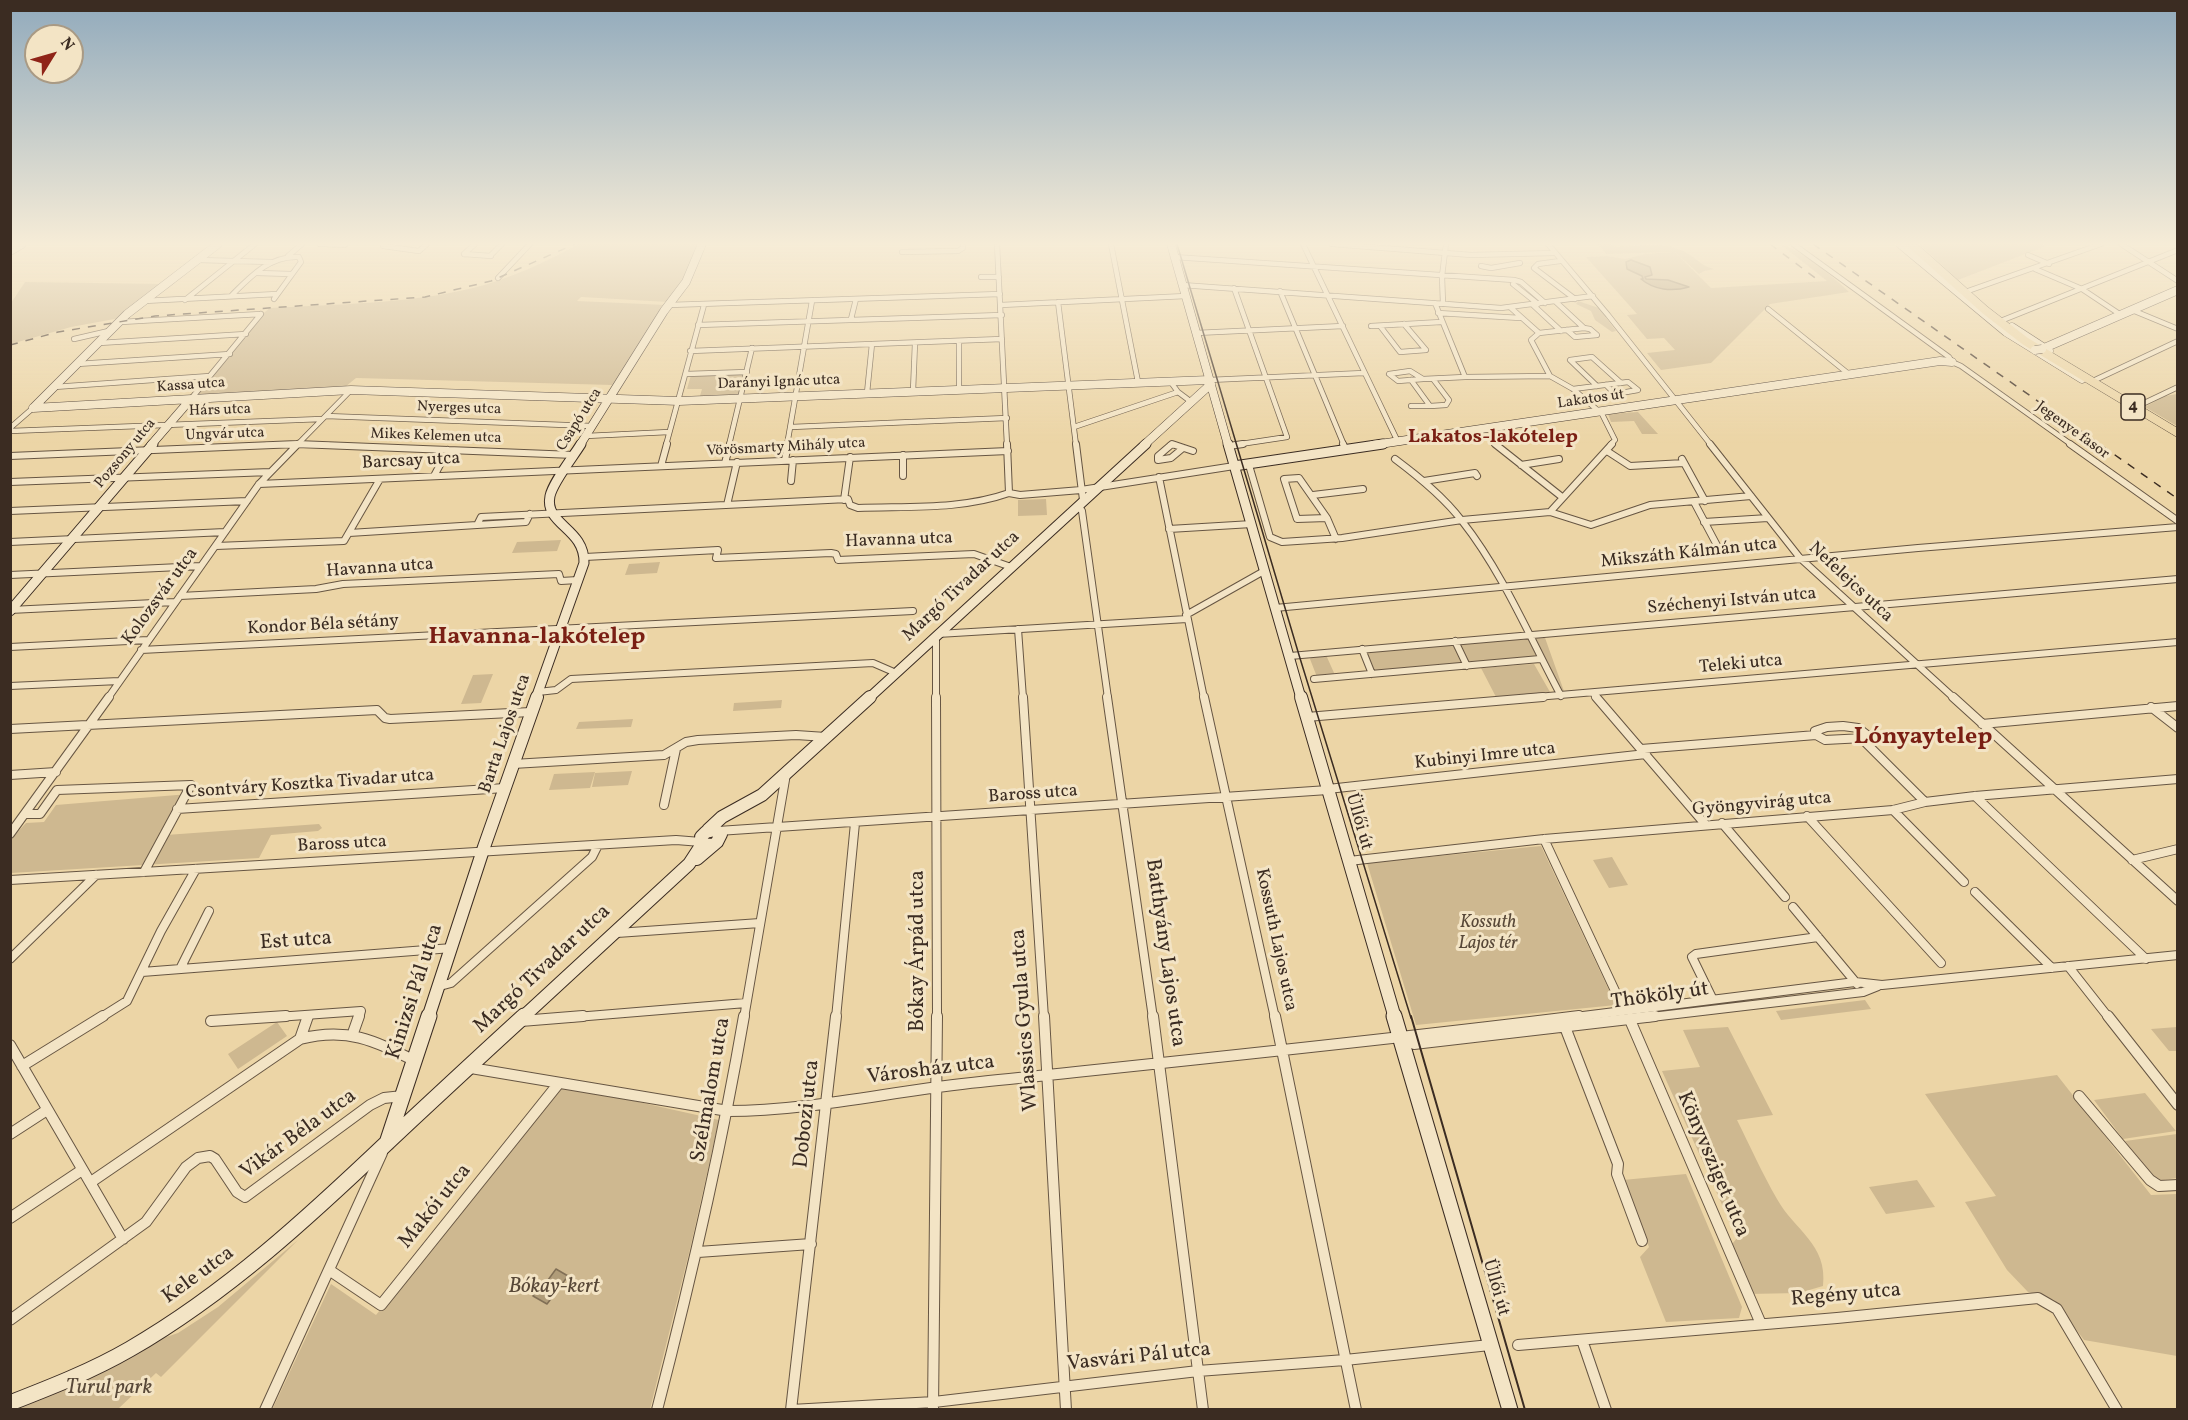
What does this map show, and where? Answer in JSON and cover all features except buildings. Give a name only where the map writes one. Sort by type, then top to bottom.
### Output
[{"type":"main road","name":"4","points":[[1986,310],[2025,341],[2178,433]]},
{"type":"street","points":[[10,430],[134,310]]},
{"type":"street","name":"Csapó utca","points":[[564,470],[666,310]]},
{"type":"street","points":[[661,466],[702,310]]},
{"type":"street","points":[[785,460],[812,310]]},
{"type":"street","points":[[851,319],[853,310]]},
{"type":"street","points":[[1002,310],[1009,493]]},
{"type":"street","name":"Batthyány Lajos utca","points":[[1059,310],[1082,511],[1160,1063],[1203,1410]]},
{"type":"street","points":[[1124,310],[1138,382]]},
{"type":"street","name":"Üllői út","points":[[1190,310],[1209,386],[1252,524],[1510,1410]]},
{"type":"street","points":[[1228,446],[1287,437],[1241,310]]},
{"type":"street","points":[[1288,310],[1346,450]]},
{"type":"street","points":[[1336,310],[1398,442]]},
{"type":"street","points":[[1513,310],[1539,333]]},
{"type":"street","points":[[1542,310],[1564,331],[1575,337],[1597,335],[1590,328],[1584,328],[1564,331],[1539,333],[1531,340],[1550,376]]},
{"type":"street","points":[[1565,310],[1584,328]]},
{"type":"street","name":"Nefelejcs utca","points":[[1604,310],[1800,558],[2178,901]]},
{"type":"street","points":[[1770,310],[1850,375]]},
{"type":"street","name":"Jegenye fasor","points":[[1884,310],[1949,357],[1952,362],[1961,366],[2178,521]]},
{"type":"street","points":[[1979,310],[1989,319],[2178,433]]},
{"type":"street","points":[[1991,310],[2038,349],[2095,380],[2178,433]]},
{"type":"street","points":[[2003,320],[2028,310]]},
{"type":"street","points":[[2114,310],[2121,315]]},
{"type":"street","points":[[2038,349],[2131,310]]},
{"type":"street","points":[[2133,310],[2178,328]]},
{"type":"street","points":[[1465,377],[1438,313],[1520,318]]},
{"type":"street","name":"Pozsony utca","points":[[11,610],[230,354],[261,314],[121,322]]},
{"type":"street","points":[[698,325],[1002,315]]},
{"type":"street","points":[[1371,326],[1441,322]]},
{"type":"street","points":[[1380,326],[1400,352],[1426,350],[1404,324]]},
{"type":"street","points":[[1196,333],[1343,326]]},
{"type":"street","points":[[74,339],[113,330]]},
{"type":"street","points":[[99,343],[246,334]]},
{"type":"street","points":[[690,351],[1002,339]]},
{"type":"street","points":[[959,341],[959,390]]},
{"type":"street","points":[[2095,380],[2178,342]]},
{"type":"street","points":[[913,392],[915,343]]},
{"type":"street","points":[[867,393],[872,344]]},
{"type":"street","points":[[725,463],[752,348]]},
{"type":"street","points":[[77,364],[230,354]]},
{"type":"street","points":[[1597,386],[1570,360],[1592,357],[1638,390],[1615,393],[1606,385]]},
{"type":"street","name":"Lakatos út","points":[[1234,466],[1940,361],[1952,362]]},
{"type":"street","points":[[1424,380],[1410,371],[1389,374],[1398,381],[1550,376],[1573,389],[1599,412],[1614,437],[1613,443],[1550,512]]},
{"type":"street","points":[[686,374],[747,372]]},
{"type":"street","points":[[1209,386],[1265,378],[1364,373]]},
{"type":"street","points":[[54,387],[210,376]]},
{"type":"street","points":[[1411,406],[1444,406],[1449,400],[1433,379]]},
{"type":"street","points":[[1410,380],[1430,406]]},
{"type":"street","points":[[1170,381],[1178,392],[1190,401]]},
{"type":"street","name":"Darányi Ignác utca","points":[[351,390],[679,401],[1170,381],[1209,386]]},
{"type":"street","points":[[1573,389],[1624,382]]},
{"type":"street","name":"Margó Tivadar utca","points":[[265,1410],[387,1143],[689,864],[703,855],[710,837],[734,811],[762,795],[786,774],[1011,567],[1081,498],[1098,487],[1209,386]]},
{"type":"street","points":[[2138,406],[2178,387]]},
{"type":"street","name":"Kassa utca","points":[[33,408],[351,390]]},
{"type":"street","name":"Kolozsvár utca","points":[[10,834],[20,824],[259,484],[351,390]]},
{"type":"street","points":[[1074,427],[1178,392]]},
{"type":"street","name":"Hárs utca","points":[[10,430],[324,417]]},
{"type":"street","name":"Nyerges utca","points":[[324,417],[592,426]]},
{"type":"street","points":[[791,427],[1007,418]]},
{"type":"street","points":[[586,436],[669,432]]},
{"type":"street","name":"Mikes Kelemen utca","points":[[297,444],[574,455]]},
{"type":"street","name":"Ungvár utca","points":[[10,456],[297,444]]},
{"type":"street","points":[[1495,444],[1562,497]]},
{"type":"street","points":[[1183,448],[1192,451]]},
{"type":"street","points":[[434,476],[448,450]]},
{"type":"street","name":"Vörösmarty Mihály utca","points":[[564,470],[1008,451]]},
{"type":"street","points":[[1607,451],[1630,466],[1683,461],[1705,501]]},
{"type":"street","points":[[903,455],[903,476]]},
{"type":"street","points":[[845,500],[850,457]]},
{"type":"street","points":[[1395,459],[1424,481],[1462,520],[1503,587],[1561,696]]},
{"type":"street","points":[[1521,465],[1559,459]]},
{"type":"street","points":[[791,481],[793,460]]},
{"type":"street","points":[[729,505],[737,462]]},
{"type":"street","points":[[1249,465],[1270,537],[1282,542],[1336,539],[1462,520],[1550,512],[1591,525],[1650,506],[1751,496]]},
{"type":"street","points":[[1098,487],[1234,466]]},
{"type":"street","points":[[564,470],[550,494],[550,513],[556,521],[579,538],[585,557]]},
{"type":"street","name":"Barcsay utca","points":[[259,484],[564,470]]},
{"type":"street","points":[[10,482],[270,472]]},
{"type":"street","points":[[1424,481],[1474,472]]},
{"type":"street","name":"Kossuth Lajos utca","points":[[1159,477],[1187,617],[1282,1049],[1356,1410]]},
{"type":"street","points":[[1328,518],[1297,519],[1284,479],[1299,478],[1328,518],[1336,539]]},
{"type":"street","points":[[349,532],[380,479]]},
{"type":"street","points":[[1313,495],[1363,489]]},
{"type":"street","name":"Havanna utca","points":[[216,546],[344,541],[349,532],[526,522],[530,514],[845,500],[858,508],[995,500],[1009,493],[1081,498]]},
{"type":"street","points":[[10,511],[247,501]]},
{"type":"street","points":[[1694,502],[1720,551]]},
{"type":"street","points":[[1704,522],[1768,518]]},
{"type":"street","points":[[1169,529],[1252,524]]},
{"type":"street","name":"Mikszáth Kálmán utca","points":[[1275,608],[1800,558],[2178,527]]},
{"type":"street","points":[[10,542],[225,532]]},
{"type":"street","name":"Havanna utca","points":[[585,557],[718,550],[716,558],[832,553],[837,555],[838,560],[974,554],[1011,567]]},
{"type":"street","name":"Barta Lajos utca","points":[[483,852],[585,557]]},
{"type":"street","points":[[10,575],[201,566]]},
{"type":"street","points":[[937,635],[1187,617],[1264,571]]},
{"type":"street","name":"Havanna utca","points":[[177,599],[316,589],[343,584],[558,574],[561,581],[578,580]]},
{"type":"street","name":"Széchenyi István utca","points":[[1290,656],[2178,579]]},
{"type":"street","points":[[11,610],[177,599]]},
{"type":"street","name":"Kondor Béla sétány","points":[[141,650],[913,611]]},
{"type":"street","name":"Wlassics Gyula utca","points":[[1018,629],[1048,1075],[1066,1410]]},
{"type":"street","name":"Bókay Árpád utca","points":[[934,1406],[938,1086],[937,635]]},
{"type":"street","points":[[10,647],[148,640]]},
{"type":"street","points":[[1455,641],[1467,666]]},
{"type":"street","name":"Teleki utca","points":[[1307,717],[2178,642]]},
{"type":"street","points":[[1362,649],[1372,674]]},
{"type":"street","points":[[1314,680],[1540,659]]},
{"type":"street","points":[[538,693],[556,690],[571,679],[873,663],[896,673]]},
{"type":"street","points":[[10,686],[119,681]]},
{"type":"street","points":[[1593,693],[1705,824]]},
{"type":"street","points":[[1982,724],[2178,706]]},
{"type":"street","points":[[2151,707],[2178,728]]},
{"type":"street","points":[[10,729],[377,710],[390,719],[531,712]]},
{"type":"street","points":[[1854,727],[1867,734],[1861,738],[1825,740],[1816,735],[1815,731],[1820,728],[1854,727]]},
{"type":"street","points":[[513,764],[664,755],[686,742],[698,740],[796,735],[826,737]]},
{"type":"street","name":"Kubinyi Imre utca","points":[[1328,790],[1644,752],[1816,735]]},
{"type":"street","points":[[1861,738],[1925,802]]},
{"type":"street","points":[[664,805],[676,749]]},
{"type":"street","points":[[10,775],[56,772]]},
{"type":"street","name":"Szélmalom utca","points":[[657,1410],[698,1252],[728,1110],[786,774]]},
{"type":"street","name":"Gyöngyvirág utca","points":[[1349,861],[1544,839],[1893,810],[1925,802],[1975,796],[2178,779]]},
{"type":"street","name":"Csontváry Kosztka Tivadar utca","points":[[27,814],[40,814],[57,790],[190,785],[177,809]]},
{"type":"street","name":"Csontváry Kosztka Tivadar utca","points":[[177,809],[505,788]]},
{"type":"street","name":"Baross utca","points":[[10,880],[676,840],[710,837],[739,830],[1328,790]]},
{"type":"street","points":[[1975,796],[2146,959]]},
{"type":"street","points":[[144,872],[177,809]]},
{"type":"street","points":[[1893,810],[1964,882]]},
{"type":"street","points":[[734,811],[731,820],[739,830]]},
{"type":"street","points":[[1807,816],[1941,963]]},
{"type":"street","name":"Dobozi utca","points":[[791,1410],[828,1103],[855,823]]},
{"type":"street","points":[[1722,823],[1785,897]]},
{"type":"street","points":[[10,824],[20,824]]},
{"type":"street","points":[[1544,839],[1624,1010]]},
{"type":"street","points":[[440,986],[451,982],[592,857],[598,845]]},
{"type":"street","points":[[2132,860],[2178,849]]},
{"type":"street","name":"Kinizsi Pál utca","points":[[387,1143],[416,1061],[483,852]]},
{"type":"street","points":[[22,1066],[122,1005],[130,996],[161,931],[196,869]]},
{"type":"street","points":[[10,958],[96,875]]},
{"type":"street","points":[[1975,892],[2052,968]]},
{"type":"street","points":[[1793,907],[1863,992]]},
{"type":"street","points":[[180,969],[209,911]]},
{"type":"street","points":[[614,933],[760,923]]},
{"type":"street","points":[[1712,998],[1692,957],[1696,954],[1818,937]]},
{"type":"street","name":"Est utca","points":[[142,972],[452,948]]},
{"type":"street","name":"Thököly út","points":[[1401,1038],[1414,1044],[1461,1034],[1624,1010],[1855,982],[1882,985],[2178,955]]},
{"type":"street","points":[[2068,966],[2178,1105]]},
{"type":"street","name":"Thököly út","points":[[1461,1034],[1630,1020],[1863,992],[1882,985]]},
{"type":"street","points":[[518,1022],[746,1003]]},
{"type":"street","points":[[211,1021],[361,1011],[353,1033]]},
{"type":"street","points":[[300,1039],[308,1015]]},
{"type":"street","name":"Könyvsziget utca","points":[[1630,1020],[1761,1324]]},
{"type":"street","points":[[1565,1027],[1618,1164],[1617,1174],[1642,1241]]},
{"type":"street","points":[[91,1182],[300,1039],[353,1033],[416,1061]]},
{"type":"street","name":"Városház utca","points":[[468,1068],[728,1110],[748,1111],[828,1103],[938,1086],[1401,1038]]},
{"type":"street","points":[[12,1050],[123,1239]]},
{"type":"street","name":"Makói utca","points":[[329,1270],[381,1305],[559,1083]]},
{"type":"street","points":[[2079,1096],[2150,1180],[2159,1186],[2178,1185]]},
{"type":"street","name":"Vikár Béla utca","points":[[10,1320],[152,1216],[181,1173],[198,1158],[210,1156],[215,1160],[237,1192],[245,1197],[369,1106],[384,1098],[402,1099]]},
{"type":"street","points":[[402,1099],[402,1109],[408,1114],[425,1107]]},
{"type":"street","points":[[10,1134],[47,1110]]},
{"type":"street","name":"Kele utca","points":[[10,1403],[61,1383],[186,1315],[242,1274],[387,1143]]},
{"type":"street","points":[[10,1218],[82,1170]]},
{"type":"street","points":[[698,1252],[811,1244]]},
{"type":"street","name":"Regény utca","points":[[1518,1345],[2038,1298],[2057,1309],[2118,1410]]},
{"type":"street","points":[[1582,1340],[1606,1410]]},
{"type":"street","name":"Vasvári Pál utca","points":[[791,1410],[934,1406],[1065,1385],[1491,1345]]},
{"type":"green space","points":[[11,310],[126,310],[120,318],[71,327],[11,344]]},
{"type":"green space","points":[[267,310],[662,310],[612,385],[356,378],[345,387],[194,397]]},
{"type":"green space","points":[[1601,310],[1616,331],[1612,332],[1595,320],[1591,311]]},
{"type":"green space","points":[[1634,310],[1764,310],[1711,363],[1661,370],[1647,353],[1675,350],[1664,338],[1647,339],[1627,315],[1637,314]]},
{"type":"green space","points":[[745,373],[740,395],[700,396],[702,389],[687,389],[691,375]]},
{"type":"green space","points":[[2177,394],[2177,426],[2145,407],[2165,396]]},
{"type":"green space","points":[[1638,412],[1658,434],[1642,434],[1634,421],[1611,422],[1608,414]]},
{"type":"green space","points":[[1046,499],[1047,515],[1018,516],[1018,500]]},
{"type":"green space","points":[[561,540],[557,551],[512,553],[517,542]]},
{"type":"green space","points":[[660,562],[657,573],[625,575],[629,564]]},
{"type":"green space","points":[[1544,635],[1565,694],[1542,657],[1377,672],[1373,670],[1366,652]]},
{"type":"green space","points":[[1326,655],[1335,675],[1317,677],[1310,659],[1312,656]]},
{"type":"green space","points":[[1534,664],[1550,692],[1496,697],[1481,668]]},
{"type":"green space","points":[[493,674],[481,703],[461,704],[473,675]]},
{"type":"green space","points":[[782,700],[781,708],[733,711],[734,703]]},
{"type":"green space","points":[[633,719],[631,727],[576,729],[579,722]]},
{"type":"green space","points":[[632,771],[628,785],[592,787],[595,773]]},
{"type":"green space","points":[[595,772],[590,788],[549,790],[554,774]]},
{"type":"green space","points":[[189,794],[166,835],[319,824],[322,828],[318,831],[271,835],[259,858],[11,873],[10,840],[26,823],[44,822],[56,805]]},
{"type":"green space","name":"Kossuth Lajos tér","points":[[1541,846],[1616,1005],[1416,1025],[1367,863]]},
{"type":"green space","points":[[1612,857],[1628,885],[1609,888],[1593,860]]},
{"type":"green space","points":[[1865,1000],[1871,1009],[1781,1020],[1776,1011]]},
{"type":"green space","points":[[277,1022],[287,1036],[238,1069],[228,1054]]},
{"type":"green space","points":[[1728,1027],[1773,1115],[1737,1120],[1777,1199],[1815,1248],[1823,1271],[1823,1286],[1799,1293],[1748,1294],[1729,1248],[1737,1238],[1662,1071],[1700,1067],[1683,1030]]},
{"type":"green space","points":[[2177,1027],[2177,1051],[2169,1051],[2151,1029]]},
{"type":"green space","points":[[2057,1075],[2151,1195],[2177,1194],[2177,1356],[2084,1340],[2054,1300],[2028,1292],[2007,1270],[1965,1202],[1996,1196],[1925,1094]]},
{"type":"green space","name":"Bókay-kert","points":[[563,1085],[719,1120],[650,1409],[272,1410],[331,1284],[376,1315]]},
{"type":"green space","points":[[2145,1093],[2176,1131],[2123,1139],[2094,1100]]},
{"type":"green space","points":[[2177,1134],[2177,1178],[2156,1181],[2125,1141]]},
{"type":"green space","points":[[1686,1174],[1742,1307],[1739,1318],[1666,1322],[1640,1257],[1649,1247],[1623,1180]]},
{"type":"green space","points":[[1917,1180],[1935,1207],[1886,1214],[1869,1187]]},
{"type":"green space","name":"Turul park","points":[[298,1240],[161,1377],[156,1373],[118,1409],[12,1410],[152,1342],[178,1333],[218,1307]]},
{"type":"shaded area","points":[[556,1269],[568,1276],[547,1304],[533,1296],[537,1290],[540,1291]]},
{"type":"tram line","points":[[1197,310],[1299,655],[1411,1018]]},
{"type":"tram line","points":[[1411,1016],[1525,1410]]},
{"type":"railway","points":[[10,345],[58,332],[155,316],[236,310]]},
{"type":"railway","points":[[1908,310],[2178,499]]},
{"type":"district","name":"Lakatos-lakótelep","points":[[1493,438]]},
{"type":"district","name":"Havanna-lakótelep","points":[[537,639]]},
{"type":"district","name":"Lónyaytelep","points":[[1923,739]]}]
